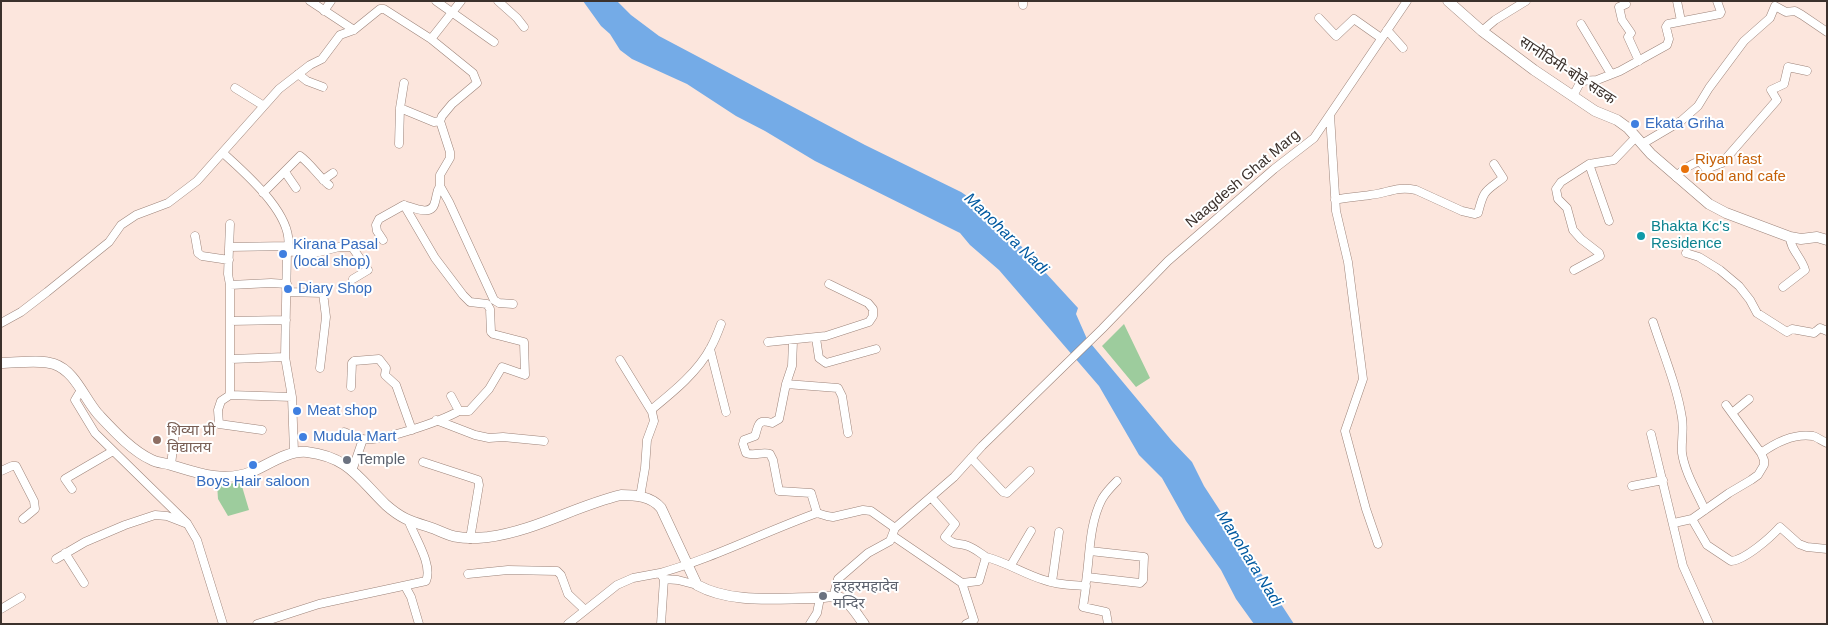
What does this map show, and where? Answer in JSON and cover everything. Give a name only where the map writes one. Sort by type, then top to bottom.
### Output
[{"type":"main road","name":"सानोठिमी-बोडे सडक","points":[[1448,1],[1482,31],[1573,96],[1595,111],[1617,120],[1628,128],[1651,154],[1709,204],[1726,213],[1790,237],[1827,240]]},
{"type":"main road","points":[[1,363],[53,363],[64,369],[76,380],[98,413],[136,449],[153,460],[213,477],[236,477],[250,473],[294,452],[306,452],[328,457],[341,462],[387,506],[409,522],[430,527],[456,537],[470,539],[508,534],[612,498],[635,495],[650,499],[661,508],[697,585],[708,592],[732,597],[820,598],[835,596],[848,602],[864,624]]},
{"type":"street","points":[[310,1],[354,30]]},
{"type":"street","points":[[324,11],[331,1]]},
{"type":"street","points":[[436,1],[494,42]]},
{"type":"street","points":[[431,39],[461,1]]},
{"type":"street","points":[[498,1],[524,27]]},
{"type":"street","name":"Naagdesh Ghat Marg","points":[[835,596],[834,590],[838,579],[868,553],[890,541],[894,532],[954,478],[970,458],[1062,369],[1168,261],[1274,168],[1307,145],[1320,130],[1407,1]]},
{"type":"street","points":[[1482,31],[1495,20],[1526,1]]},
{"type":"street","points":[[1677,1],[1681,21]]},
{"type":"street","points":[[1573,96],[1581,81],[1597,80],[1612,74],[1667,45],[1669,42],[1666,25],[1720,14],[1717,1]]},
{"type":"street","points":[[1626,4],[1619,6],[1622,20],[1631,33],[1628,37],[1639,61]]},
{"type":"street","points":[[1574,270],[1600,256],[1573,230],[1567,208],[1558,199],[1556,189],[1561,182],[1589,164],[1614,160],[1639,141],[1681,120],[1698,106],[1741,45],[1770,18],[1774,4],[1786,12],[1802,14],[1827,32]]},
{"type":"street","points":[[1,323],[21,312],[109,242],[121,225],[136,214],[168,203],[197,181],[280,89],[298,74],[322,59],[340,36],[354,30],[380,9],[384,9],[431,39],[473,73],[477,84],[452,104],[440,121],[450,152],[450,158],[440,175],[440,186],[490,302],[491,332],[524,342],[525,375],[502,367],[489,389],[469,411],[459,412],[412,430],[363,439],[344,432]]},
{"type":"street","points":[[1319,18],[1336,36],[1354,19],[1381,38]]},
{"type":"street","points":[[1582,24],[1612,74]]},
{"type":"street","points":[[1387,30],[1403,48]]},
{"type":"street","points":[[1676,177],[1682,170],[1696,162],[1700,161],[1706,169],[1722,163],[1776,100],[1771,90],[1784,84],[1788,67],[1807,71]]},
{"type":"street","points":[[298,74],[307,81],[323,87]]},
{"type":"street","points":[[399,144],[400,108],[404,83]]},
{"type":"street","points":[[235,88],[264,106]]},
{"type":"street","points":[[400,108],[434,122],[440,121]]},
{"type":"street","points":[[1330,115],[1336,211],[1348,262],[1363,379],[1345,431],[1366,509],[1378,544]]},
{"type":"street","points":[[223,153],[258,185],[286,224],[289,235],[285,357],[292,397],[294,452]]},
{"type":"street","points":[[263,193],[300,156],[308,161],[326,182],[333,173]]},
{"type":"street","points":[[1335,200],[1408,188],[1462,211],[1475,214],[1478,213],[1481,200],[1487,189],[1503,178],[1494,164]]},
{"type":"street","points":[[1589,164],[1609,221]]},
{"type":"street","points":[[285,172],[296,188]]},
{"type":"street","points":[[383,240],[376,226],[379,219],[404,205],[422,211],[430,209],[435,204],[436,191],[440,186]]},
{"type":"street","points":[[404,205],[435,258],[470,302],[513,304]]},
{"type":"street","points":[[230,224],[230,395]]},
{"type":"street","points":[[194,236],[198,253],[202,256],[229,260]]},
{"type":"street","points":[[1783,287],[1805,270],[1801,259],[1790,243],[1790,237]]},
{"type":"street","points":[[229,247],[288,248],[311,254],[340,247],[352,247],[368,270],[353,279]]},
{"type":"street","points":[[1686,253],[1699,257],[1720,270],[1738,286],[1750,300],[1757,313],[1788,332],[1792,329],[1812,334],[1820,328],[1827,331]]},
{"type":"street","points":[[230,285],[271,283],[287,288],[323,293],[326,335],[320,368]]},
{"type":"street","points":[[768,342],[816,338],[869,322],[873,316],[873,309],[868,303],[829,284]]},
{"type":"street","points":[[230,321],[286,320]]},
{"type":"street","points":[[1653,322],[1682,417],[1684,429],[1682,454],[1686,470],[1705,510]]},
{"type":"street","points":[[651,410],[674,391],[699,365],[710,349],[721,324]]},
{"type":"street","points":[[816,338],[819,358],[826,363],[876,349]]},
{"type":"street","points":[[793,341],[792,366],[786,384],[779,419],[772,424],[764,421],[760,423],[755,436],[744,440],[743,444],[749,454],[765,452],[770,454],[779,491],[811,492],[817,513]]},
{"type":"street","points":[[710,349],[726,412]]},
{"type":"street","points":[[231,359],[285,357]]},
{"type":"street","points":[[351,386],[352,363],[354,361],[379,359],[386,368],[385,376],[396,385],[412,430]]},
{"type":"street","points":[[620,360],[651,410],[654,421],[647,440],[640,497]]},
{"type":"street","points":[[786,384],[838,388],[842,396],[848,434]]},
{"type":"street","points":[[81,390],[75,400],[95,433],[187,523],[197,540],[223,624]]},
{"type":"street","points":[[262,430],[219,424],[218,410],[220,401],[230,395],[292,397]]},
{"type":"street","points":[[450,396],[459,412]]},
{"type":"street","points":[[1732,412],[1749,399]]},
{"type":"street","points":[[1674,523],[1692,518],[1705,510],[1758,475],[1764,465],[1761,453],[1726,405]]},
{"type":"street","points":[[436,420],[475,435],[489,438],[503,437],[544,441]]},
{"type":"street","points":[[171,465],[175,431]]},
{"type":"street","points":[[1651,434],[1683,566],[1709,624]]},
{"type":"street","points":[[1761,453],[1789,438],[1801,436],[1814,436],[1827,443]]},
{"type":"street","points":[[352,471],[363,439]]},
{"type":"street","points":[[72,489],[65,479],[113,451]]},
{"type":"street","points":[[970,458],[1006,493],[1030,471]]},
{"type":"street","points":[[423,462],[478,480],[479,485],[470,539]]},
{"type":"street","points":[[1,471],[16,466],[34,501],[35,509],[23,519]]},
{"type":"street","points":[[1108,624],[1106,612],[1083,607],[1090,536],[1103,497],[1117,480]]},
{"type":"street","points":[[1632,486],[1663,480]]},
{"type":"street","points":[[931,497],[955,524],[945,537],[956,545],[965,544],[986,557],[1011,565],[1043,580],[1086,586]]},
{"type":"street","points":[[662,576],[687,563],[708,558],[817,513],[833,517],[863,510],[871,512],[894,532],[962,583],[974,620],[966,624]]},
{"type":"street","points":[[56,559],[85,542],[125,524],[155,515],[167,516],[187,523]]},
{"type":"street","points":[[1692,518],[1707,545],[1731,561],[1744,556],[1780,528],[1799,544],[1807,547],[1827,549]]},
{"type":"street","points":[[257,624],[319,604],[426,582],[428,565],[409,522]]},
{"type":"street","points":[[1011,565],[1032,531]]},
{"type":"street","points":[[1052,582],[1059,532]]},
{"type":"street","points":[[1087,577],[1140,583],[1143,580],[1144,557],[1090,550]]},
{"type":"street","points":[[65,553],[84,583]]},
{"type":"street","points":[[962,583],[979,581],[986,557]]},
{"type":"street","points":[[468,574],[508,570],[556,571],[561,575],[568,594],[585,610]]},
{"type":"street","points":[[660,624],[662,576]]},
{"type":"street","points":[[568,624],[617,585],[633,578],[662,576],[697,585]]},
{"type":"street","points":[[406,586],[418,624]]},
{"type":"street","points":[[1,609],[21,597]]},
{"type":"street","points":[[810,624],[817,612],[820,598]]},
{"type":"green space","points":[[1124,324],[1150,378],[1136,387],[1102,346]]},
{"type":"green space","points":[[241,483],[249,510],[228,516],[218,499],[217,484]]},
{"type":"water","name":"Manohara Nadi","points":[[583,1],[617,1],[631,15],[659,36],[865,145],[961,192],[973,200],[1021,246],[1078,308],[1076,314],[1087,339],[1172,441],[1192,462],[1204,486],[1294,624],[1254,624],[1236,599],[1221,570],[1186,521],[1162,478],[1139,455],[1099,386],[999,270],[970,245],[960,233],[815,161],[736,116],[687,84],[632,59],[620,50],[610,34],[601,26]]},
{"type":"place","name":"Ekata Griha","points":[[1635,124]]},
{"type":"place","name":"Riyan fast food and cafe","points":[[1685,169]]},
{"type":"place","name":"Bhakta Kc's Residence","points":[[1641,236]]},
{"type":"place","name":"Kirana Pasal (local shop)","points":[[283,254]]},
{"type":"place","name":"Diary Shop","points":[[288,289]]},
{"type":"place","name":"Meat shop","points":[[297,411]]},
{"type":"place","name":"Mudula Mart","points":[[303,437]]},
{"type":"place","name":"शिव्या प्री विद्यालय","points":[[157,440]]},
{"type":"place","name":"Temple","points":[[347,460]]},
{"type":"place","name":"Boys Hair saloon","points":[[253,465]]},
{"type":"place","name":"हरहरमहादेव मन्दिर","points":[[823,596]]}]
